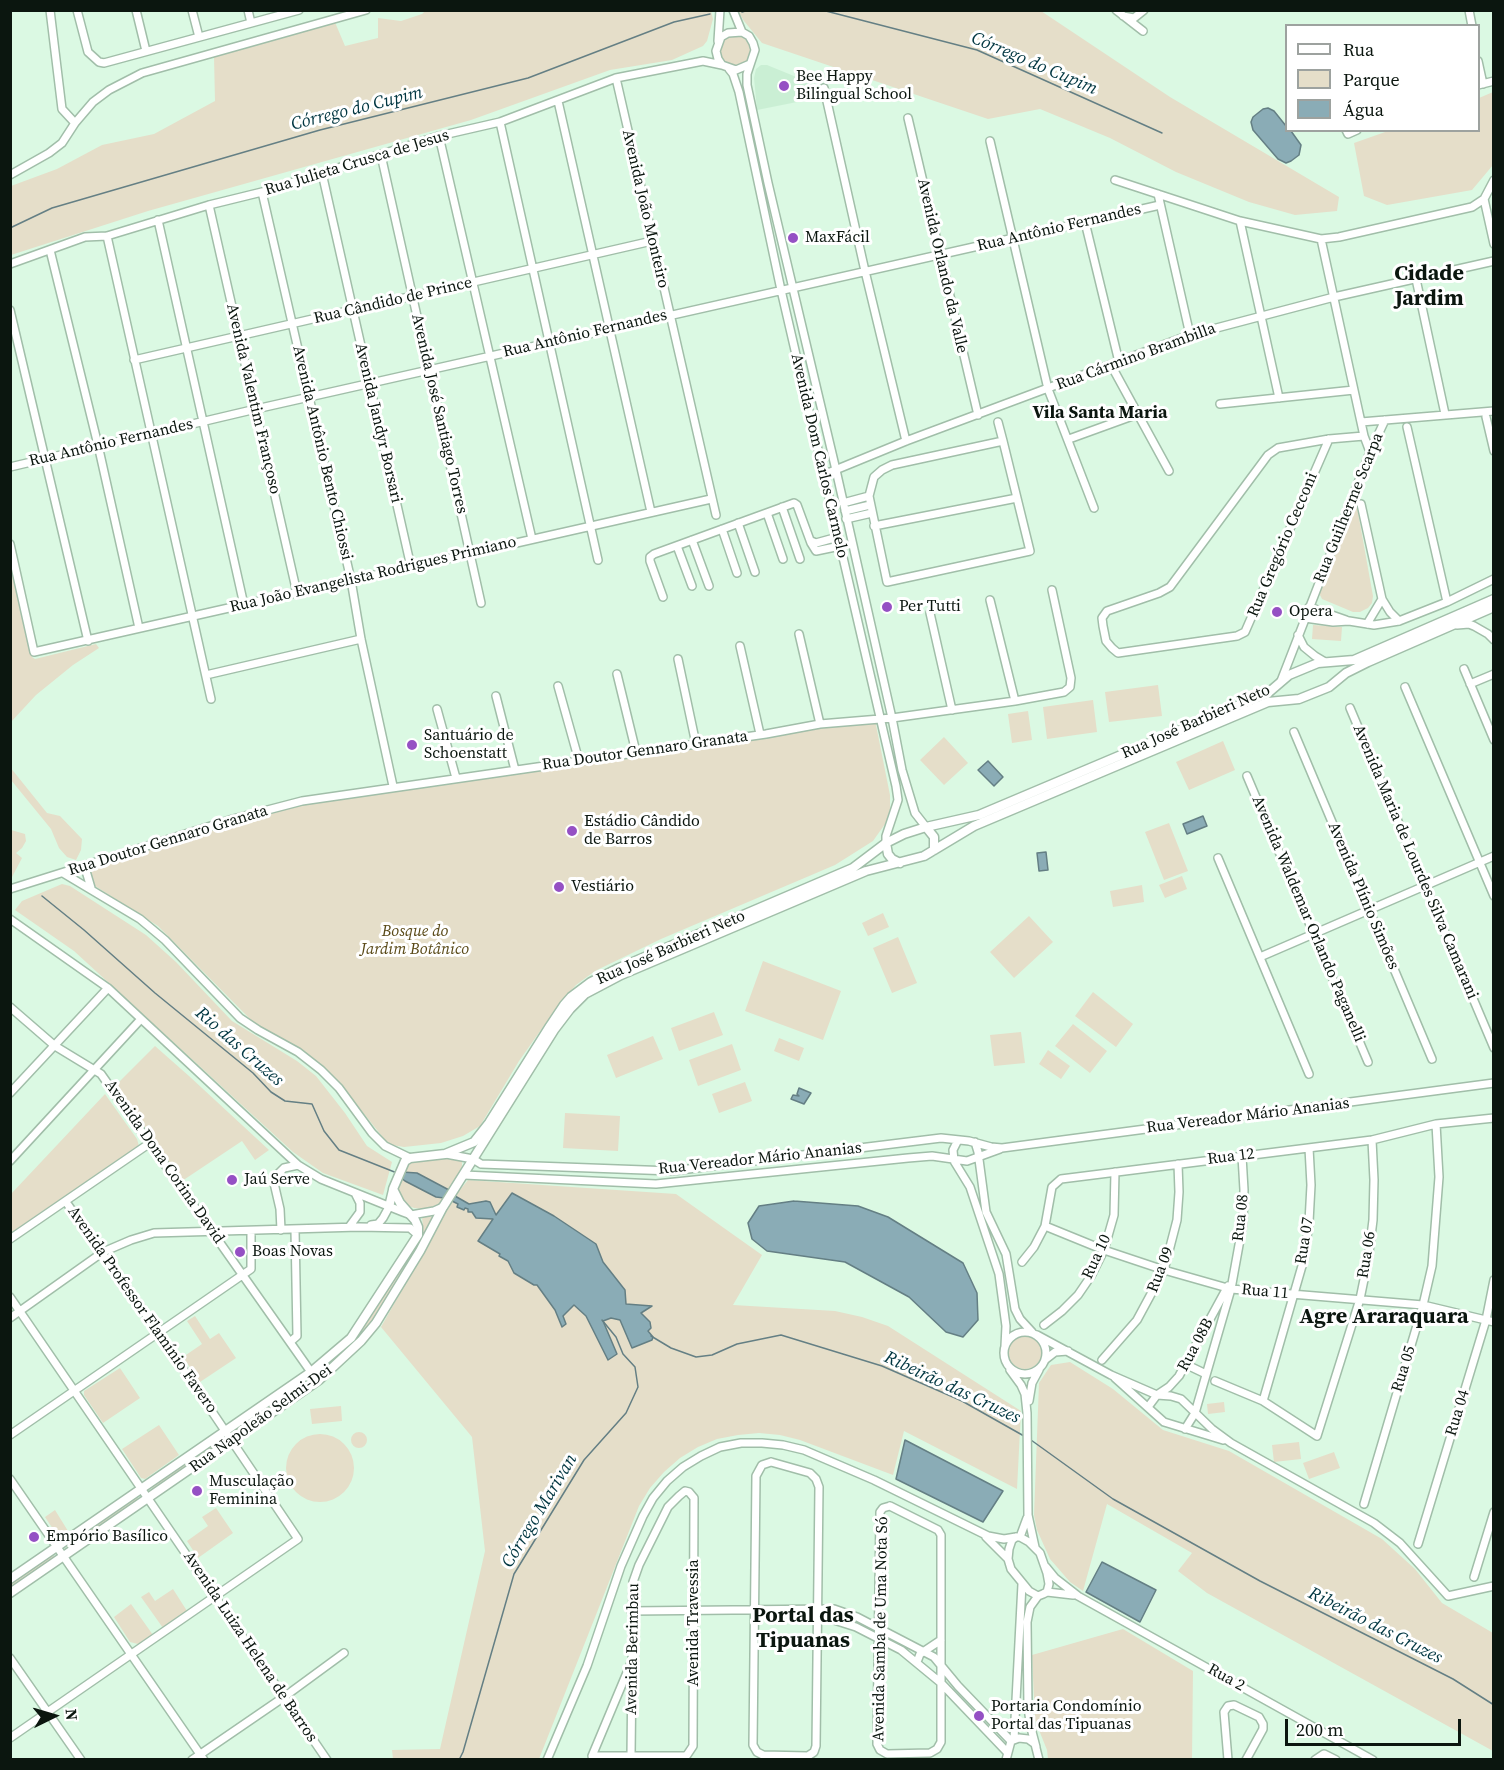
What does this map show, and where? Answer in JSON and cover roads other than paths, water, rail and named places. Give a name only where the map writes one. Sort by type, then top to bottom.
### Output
[{"type":"main road","name":"Rua José Barbieri Neto","points":[[406,1161],[445,1154],[474,1142],[564,1005],[581,989],[619,968],[854,868],[886,843],[926,827],[979,815],[1269,693],[1281,681],[1318,663],[1345,662],[1367,656],[1494,599]]},
{"type":"main road","name":"Rua José Barbieri Neto","points":[[473,1159],[554,1030],[576,1001],[585,994],[621,975],[855,875],[900,862],[916,860],[974,825],[1179,738],[1268,702],[1299,699],[1329,687],[1368,662],[1494,607]]},
{"type":"main road","points":[[1325,662],[1334,670],[1335,682]]},
{"type":"main road","points":[[1281,681],[1283,694],[1291,700]]},
{"type":"main road","points":[[926,827],[934,837],[934,850]]},
{"type":"main road","points":[[886,843],[888,854],[892,859],[900,862]]},
{"type":"main road","name":"Rua Napoleão Selmi-Dei","points":[[10,1593],[319,1380],[361,1341],[376,1323],[473,1159]]},
{"type":"main road","points":[[389,1207],[394,1186],[406,1161]]},
{"type":"main road","points":[[394,1186],[400,1203],[418,1227],[418,1235]]},
{"type":"main road","name":"Rua Napoleão Selmi-Dei","points":[[10,1579],[311,1372],[351,1338],[418,1235]]},
{"type":"street","points":[[50,10],[62,109],[75,123]]},
{"type":"street","points":[[76,10],[86,49],[93,58],[104,63],[298,10]]},
{"type":"street","points":[[135,10],[146,51]]},
{"type":"street","points":[[192,10],[199,37]]},
{"type":"street","points":[[248,10],[251,23]]},
{"type":"street","points":[[10,175],[50,153],[62,143],[93,102],[109,90],[142,73],[366,10]]},
{"type":"street","points":[[717,47],[721,37],[728,33],[742,32],[749,36],[755,50],[750,64],[736,70],[725,67],[717,47],[720,10]]},
{"type":"street","points":[[733,10],[742,32]]},
{"type":"street","points":[[1117,12],[1129,18],[1141,13]]},
{"type":"street","points":[[1117,12],[1143,31],[1138,25],[1141,13]]},
{"type":"street","name":"Rua Julieta Crusca de Jesus","points":[[703,61],[717,47]]},
{"type":"street","name":"Rua Julieta Crusca de Jesus","points":[[10,264],[85,237],[106,236],[209,205],[262,192],[439,136],[500,122],[616,78],[703,61],[725,67]]},
{"type":"street","name":"Avenida Dom Carlos Carmelo","points":[[750,64],[747,85],[909,798],[915,813],[926,827]]},
{"type":"street","name":"Avenida Dom Carlos Carmelo","points":[[725,67],[733,74],[739,92],[781,290],[898,800],[886,836],[886,843]]},
{"type":"street","name":"Avenida João Monteiro","points":[[616,78],[716,515]]},
{"type":"street","points":[[1481,85],[1494,81]]},
{"type":"street","points":[[824,88],[906,441]]},
{"type":"street","points":[[558,101],[651,512]]},
{"type":"street","name":"Avenida Orlando da Valle","points":[[908,118],[978,415]]},
{"type":"street","points":[[500,122],[598,560]]},
{"type":"street","points":[[439,136],[532,539]]},
{"type":"street","points":[[990,141],[1048,389],[1094,508]]},
{"type":"street","name":"Avenida José Santiago Torres","points":[[381,155],[481,603]]},
{"type":"street","name":"Avenida Jandyr Borsari","points":[[322,173],[411,567]]},
{"type":"street","points":[[1115,180],[1240,221],[1320,239],[1339,237],[1472,207],[1484,200],[1494,180]]},
{"type":"street","name":"Avenida Antônio Bento Chiossi","points":[[262,192],[351,580],[361,639],[393,786]]},
{"type":"street","points":[[1158,194],[1190,335]]},
{"type":"street","points":[[1484,200],[1494,244]]},
{"type":"street","name":"Avenida Valentim Françoso","points":[[209,205],[297,593]]},
{"type":"street","name":"Rua Antônio Fernandes","points":[[10,467],[256,409],[1160,205]]},
{"type":"street","points":[[158,220],[244,605]]},
{"type":"street","points":[[1240,221],[1279,398]]},
{"type":"street","points":[[1085,222],[1119,362]]},
{"type":"street","points":[[106,236],[211,699]]},
{"type":"street","points":[[1320,239],[1364,436],[1370,452]]},
{"type":"street","name":"Rua Cândido de Prince","points":[[134,360],[652,241]]},
{"type":"street","points":[[50,250],[98,445],[139,628]]},
{"type":"street","name":"Rua Cármino Brambilla","points":[[823,475],[906,441],[1190,335],[1334,297],[1494,261]]},
{"type":"street","points":[[1416,279],[1445,414]]},
{"type":"street","points":[[10,310],[88,641]]},
{"type":"street","points":[[1111,365],[1169,471]]},
{"type":"street","points":[[800,372],[811,369]]},
{"type":"street","points":[[1220,404],[1354,390]]},
{"type":"street","points":[[1361,422],[1494,411]]},
{"type":"street","points":[[1069,439],[1138,414]]},
{"type":"street","points":[[1486,417],[1494,451]]},
{"type":"street","name":"Rua Guilherme Scarpa","points":[[1281,681],[1299,629],[1370,452],[1386,420]]},
{"type":"street","points":[[998,422],[1003,441],[1030,551],[887,582],[870,505],[869,496],[874,477],[892,465],[1003,441]]},
{"type":"street","points":[[1407,427],[1447,602]]},
{"type":"street","points":[[1329,439],[1364,436]]},
{"type":"street","name":"Rua Gregório Cecconi","points":[[1329,439],[1245,632],[1237,636],[1118,652],[1106,641],[1102,618],[1107,611],[1170,587],[1268,455],[1278,448],[1329,439]]},
{"type":"street","points":[[844,507],[869,496]]},
{"type":"street","points":[[874,526],[1017,498]]},
{"type":"street","name":"Rua João Evangelista Rodrigues Primiano","points":[[10,544],[34,652],[711,499]]},
{"type":"street","points":[[663,597],[650,557],[782,507],[796,503],[813,548],[818,552],[840,546]]},
{"type":"street","points":[[1361,504],[1382,599],[1399,621]]},
{"type":"street","points":[[844,507],[870,505]]},
{"type":"street","points":[[782,507],[800,559]]},
{"type":"street","points":[[767,513],[783,559]]},
{"type":"street","points":[[846,519],[872,513]]},
{"type":"street","points":[[738,523],[755,572]]},
{"type":"street","points":[[722,529],[737,573]]},
{"type":"street","points":[[811,541],[816,543],[838,537]]},
{"type":"street","points":[[692,540],[709,585]]},
{"type":"street","points":[[677,546],[692,586]]},
{"type":"street","points":[[1305,618],[1367,624],[1399,621],[1447,602],[1494,579]]},
{"type":"street","name":"Rua Doutor Gennaro Granata","points":[[12,889],[232,819],[302,801],[820,724],[880,720],[1064,692],[1070,687],[1071,678],[1052,590]]},
{"type":"street","points":[[1367,624],[1382,599]]},
{"type":"street","points":[[990,600],[1015,701]]},
{"type":"street","points":[[1309,607],[1349,621]]},
{"type":"street","points":[[930,613],[952,710]]},
{"type":"street","points":[[858,622],[869,619]]},
{"type":"street","points":[[1454,625],[1474,626],[1494,640]]},
{"type":"street","points":[[1494,628],[1494,640]]},
{"type":"street","points":[[1299,629],[1299,639],[1304,647],[1325,662]]},
{"type":"street","points":[[799,634],[820,724]]},
{"type":"street","points":[[206,675],[361,639]]},
{"type":"street","points":[[740,646],[760,734]]},
{"type":"street","points":[[678,659],[696,744]]},
{"type":"street","points":[[1464,669],[1494,740]]},
{"type":"street","points":[[617,674],[636,752]]},
{"type":"street","points":[[1470,684],[1494,674]]},
{"type":"street","points":[[558,686],[579,761]]},
{"type":"street","points":[[1405,687],[1494,896]]},
{"type":"street","points":[[496,696],[515,770]]},
{"type":"street","name":"Avenida Maria de Lourdes Silva Camarani","points":[[1350,708],[1494,1048]]},
{"type":"street","points":[[437,709],[456,778]]},
{"type":"street","name":"Avenida Plínio Simões","points":[[1294,732],[1432,1059]]},
{"type":"street","name":"Avenida Waldemar Orlando Paganelli","points":[[1248,776],[1368,1062]]},
{"type":"street","points":[[1260,957],[1494,856]]},
{"type":"street","points":[[1218,858],[1309,1074]]},
{"type":"street","points":[[90,888],[86,871],[93,862]]},
{"type":"street","points":[[63,873],[140,919],[165,940],[240,1018],[298,1052],[321,1070],[339,1088],[372,1133],[406,1161]]},
{"type":"street","points":[[11,920],[108,988],[298,1165],[321,1179],[411,1215],[444,1206]]},
{"type":"street","points":[[12,1089],[108,988]]},
{"type":"street","name":"Avenida Dona Corina David","points":[[10,1007],[55,1046],[101,1074],[311,1372]]},
{"type":"street","points":[[10,1161],[141,1019]]},
{"type":"street","name":"Rua Vereador Mário Ananias","points":[[445,1154],[473,1159],[481,1164],[672,1171],[941,1138],[1002,1148],[1494,1083]]},
{"type":"street","name":"Rua 12","points":[[1022,1262],[1034,1247],[1045,1226],[1052,1190],[1057,1181],[1064,1178],[1372,1140],[1436,1124],[1494,1118]]},
{"type":"street","name":"Rua 05","points":[[1364,1504],[1423,1305],[1432,1266],[1439,1177],[1436,1124]]},
{"type":"street","points":[[958,1140],[952,1150],[954,1161],[970,1187],[999,1274],[1006,1326],[1004,1356],[1025,1394],[1028,1515],[1035,1547],[1046,1567],[1048,1584],[1047,1592],[1038,1596],[1030,1607],[1027,1622],[1028,1708],[1039,1760]]},
{"type":"street","name":"Rua 06","points":[[1263,1401],[1317,1436],[1360,1299],[1368,1260],[1373,1220],[1372,1140]]},
{"type":"street","points":[[975,1142],[986,1212],[1006,1254],[1015,1309],[1020,1319],[1044,1343],[1046,1359]]},
{"type":"street","points":[[10,1239],[150,1143]]},
{"type":"street","name":"Rua Vereador Mário Ananias","points":[[464,1175],[656,1184],[932,1156],[966,1161],[1002,1148]]},
{"type":"street","name":"Rua 07","points":[[1263,1401],[1304,1259],[1311,1185],[1309,1148]]},
{"type":"street","name":"Rua 08","points":[[1229,1288],[1243,1223],[1242,1156]]},
{"type":"street","name":"Rua 09","points":[[1102,1360],[1137,1320],[1164,1270],[1177,1220],[1178,1164]]},
{"type":"street","points":[[281,1230],[275,1177],[285,1168],[298,1165]]},
{"type":"street","name":"Rua 10","points":[[1044,1325],[1078,1295],[1104,1250],[1114,1215],[1115,1172]]},
{"type":"street","points":[[349,1227],[360,1212],[360,1203],[355,1193]]},
{"type":"street","name":"Avenida Professor Flamínio Favero","points":[[66,1202],[159,1333],[298,1539],[215,1596]]},
{"type":"street","points":[[360,1227],[378,1224],[389,1207]]},
{"type":"street","name":"Rua 11","points":[[1045,1226],[1104,1250],[1229,1288],[1423,1305],[1490,1321]]},
{"type":"street","points":[[10,1318],[103,1252],[154,1233],[360,1227],[410,1228],[418,1235]]},
{"type":"street","points":[[290,1342],[297,1336],[295,1230]]},
{"type":"street","points":[[10,1435],[251,1269],[251,1231]]},
{"type":"street","name":"Rua 04","points":[[1418,1544],[1490,1321],[1494,1280]]},
{"type":"street","points":[[1185,1429],[1195,1413],[1229,1288]]},
{"type":"street","name":"Rua 08B","points":[[1148,1407],[1156,1395],[1175,1382],[1229,1288]]},
{"type":"street","name":"Avenida Luiza Helena de Barros","points":[[10,1297],[327,1760]]},
{"type":"street","points":[[1005,1346],[1012,1335],[1025,1331],[1069,1350],[1111,1375],[1156,1395],[1181,1399],[1212,1429],[1231,1443],[1374,1523],[1400,1543],[1448,1596],[1494,1586]]},
{"type":"street","points":[[1027,1413],[1032,1383],[1046,1359],[1055,1352],[1069,1350]]},
{"type":"street","points":[[1185,1364],[1206,1374]]},
{"type":"street","points":[[1010,1370],[1030,1374],[1042,1367]]},
{"type":"street","points":[[1111,1375],[1164,1422],[1231,1443]]},
{"type":"street","points":[[1215,1380],[1263,1401]]},
{"type":"street","points":[[547,1760],[587,1666],[621,1566],[643,1516],[653,1498],[667,1481],[700,1456],[720,1447],[741,1443],[762,1443],[804,1450],[874,1480],[995,1538],[1018,1537],[1035,1547]]},
{"type":"street","points":[[771,1462],[807,1472],[814,1477],[819,1487],[816,1746],[813,1753],[807,1756],[763,1755],[757,1752],[753,1745],[755,1611],[756,1476],[762,1465],[771,1462]]},
{"type":"street","points":[[10,1479],[202,1757]]},
{"type":"street","name":"Avenida Berimbau","points":[[631,1756],[631,1611],[635,1573],[664,1514],[685,1491],[691,1493]]},
{"type":"street","name":"Avenida Travessia","points":[[631,1756],[685,1756],[690,1753],[693,1746],[694,1498],[691,1493]]},
{"type":"street","name":"Avenida Samba de Uma Nota Só","points":[[941,1640],[940,1532],[894,1507],[882,1509],[880,1512],[878,1744],[880,1749],[887,1754],[930,1753],[937,1749],[941,1742],[941,1683]]},
{"type":"street","points":[[1474,1577],[1494,1512]]},
{"type":"street","points":[[1028,1515],[1018,1537],[1010,1544],[1008,1559],[1011,1569],[1022,1584],[1038,1596]]},
{"type":"street","points":[[979,1531],[1008,1559]]},
{"type":"street","name":"Rua 2","points":[[1046,1567],[1060,1583],[1078,1596],[1373,1760]]},
{"type":"street","points":[[1006,1756],[1012,1740],[1022,1584]]},
{"type":"street","name":"Rua 2","points":[[1047,1592],[1078,1596]]},
{"type":"street","points":[[10,1738],[215,1596]]},
{"type":"street","points":[[817,1612],[834,1609],[879,1626],[934,1657],[978,1707],[1012,1740],[1028,1739],[1036,1747]]},
{"type":"street","points":[[631,1611],[808,1611],[817,1612],[856,1627],[879,1637],[917,1662],[970,1713],[1006,1756]]},
{"type":"street","points":[[917,1662],[923,1652],[941,1640]]},
{"type":"street","points":[[941,1640],[941,1683]]},
{"type":"street","points":[[192,1760],[202,1757],[344,1653]]},
{"type":"street","points":[[10,1658],[81,1760]]},
{"type":"street","points":[[631,1663],[592,1756],[631,1756]]},
{"type":"street","points":[[1228,1760],[1224,1713],[1228,1706],[1235,1705],[1259,1717],[1263,1722],[1263,1729],[1246,1760]]},
{"type":"street","points":[[970,1713],[978,1707]]},
{"type":"street","points":[[984,1728],[992,1721]]},
{"type":"street","points":[[1318,1757],[1326,1754],[1336,1760]]},
{"type":"water","points":[[1268,108],[1274,111],[1285,125],[1285,132],[1292,132],[1301,145],[1299,155],[1291,161],[1286,163],[1278,159],[1253,130],[1251,122],[1253,117]]},
{"type":"water","points":[[988,761],[1003,777],[994,786],[978,770]]},
{"type":"water","points":[[1203,816],[1207,826],[1187,834],[1183,824]]},
{"type":"water","points":[[1046,852],[1048,870],[1039,871],[1037,853]]},
{"type":"water","points":[[799,1088],[811,1093],[804,1104],[791,1099],[793,1095],[799,1096],[797,1094]]},
{"type":"water","points":[[402,1172],[417,1173],[449,1190],[444,1198],[436,1197],[405,1181],[400,1177]]},
{"type":"water","points":[[512,1193],[554,1216],[596,1244],[603,1262],[625,1290],[626,1304],[652,1306],[641,1313],[650,1322],[651,1328],[648,1331],[653,1337],[652,1340],[632,1348],[620,1320],[611,1318],[603,1321],[617,1354],[608,1360],[586,1316],[574,1305],[563,1316],[566,1324],[562,1327],[555,1310],[537,1285],[514,1273],[508,1261],[478,1241],[493,1219],[476,1218],[472,1212],[468,1212],[468,1209],[457,1207],[458,1204],[452,1201],[455,1196],[469,1204],[490,1202],[496,1215]]},
{"type":"water","points":[[794,1201],[858,1206],[888,1217],[963,1263],[977,1293],[978,1320],[963,1337],[946,1332],[909,1297],[845,1262],[767,1251],[752,1239],[748,1223],[759,1206]]},
{"type":"water","points":[[905,1440],[1003,1491],[983,1522],[896,1479]]},
{"type":"water","points":[[1102,1562],[1156,1590],[1140,1622],[1086,1592]]},
{"type":"waterway","name":"Córrego do Cupim","points":[[742,12],[749,10]]},
{"type":"waterway","name":"Córrego do Cupim","points":[[822,10],[977,50],[1162,133]]},
{"type":"waterway","name":"Córrego do Cupim","points":[[10,228],[52,208],[320,130],[528,78],[674,22],[710,14]]},
{"type":"waterway","name":"Rio das Cruzes","points":[[42,896],[253,1073],[271,1092],[285,1101],[312,1104],[324,1131],[339,1150],[397,1173]]},
{"type":"waterway","name":"Córrego Marivan","points":[[459,1760],[514,1574],[584,1460],[626,1413],[638,1387],[635,1367],[623,1354],[616,1337],[602,1320]]},
{"type":"waterway","name":"Ribeirão das Cruzes","points":[[651,1336],[671,1348],[696,1357],[712,1355],[737,1344],[781,1335],[882,1366],[962,1401],[1024,1436]]},
{"type":"waterway","name":"Ribeirão das Cruzes","points":[[1031,1440],[1113,1499],[1260,1581],[1453,1679],[1494,1705]]},
{"type":"place","name":"Bee Happy Bilingual School","points":[[784,86]]},
{"type":"place","name":"MaxFácil","points":[[793,238]]},
{"type":"place","name":"Per Tutti","points":[[887,607]]},
{"type":"place","name":"Opera","points":[[1277,612]]},
{"type":"place","name":"Santuário de Schoenstatt","points":[[412,745]]},
{"type":"place","name":"Estádio Cândido de Barros","points":[[572,831]]},
{"type":"place","name":"Vestiário","points":[[559,887]]},
{"type":"place","name":"Jaú Serve","points":[[232,1180]]},
{"type":"place","name":"Boas Novas","points":[[240,1252]]},
{"type":"place","name":"Musculação Feminina","points":[[197,1491]]},
{"type":"place","name":"Empório Basílico","points":[[34,1537]]},
{"type":"place","name":"Portaria Condomínio Portal das Tipuanas","points":[[979,1716]]},
{"type":"district","name":"Cidade Jardim","points":[[1429,286]]},
{"type":"district","name":"Vila Santa Maria","points":[[1100,413]]},
{"type":"district","name":"Agre Araraquara","points":[[1384,1317]]},
{"type":"district","name":"Portal das Tipuanas","points":[[803,1628]]},
{"type":"park label","name":"Bosque do Jardim Botânico","points":[[415,941]]}]
